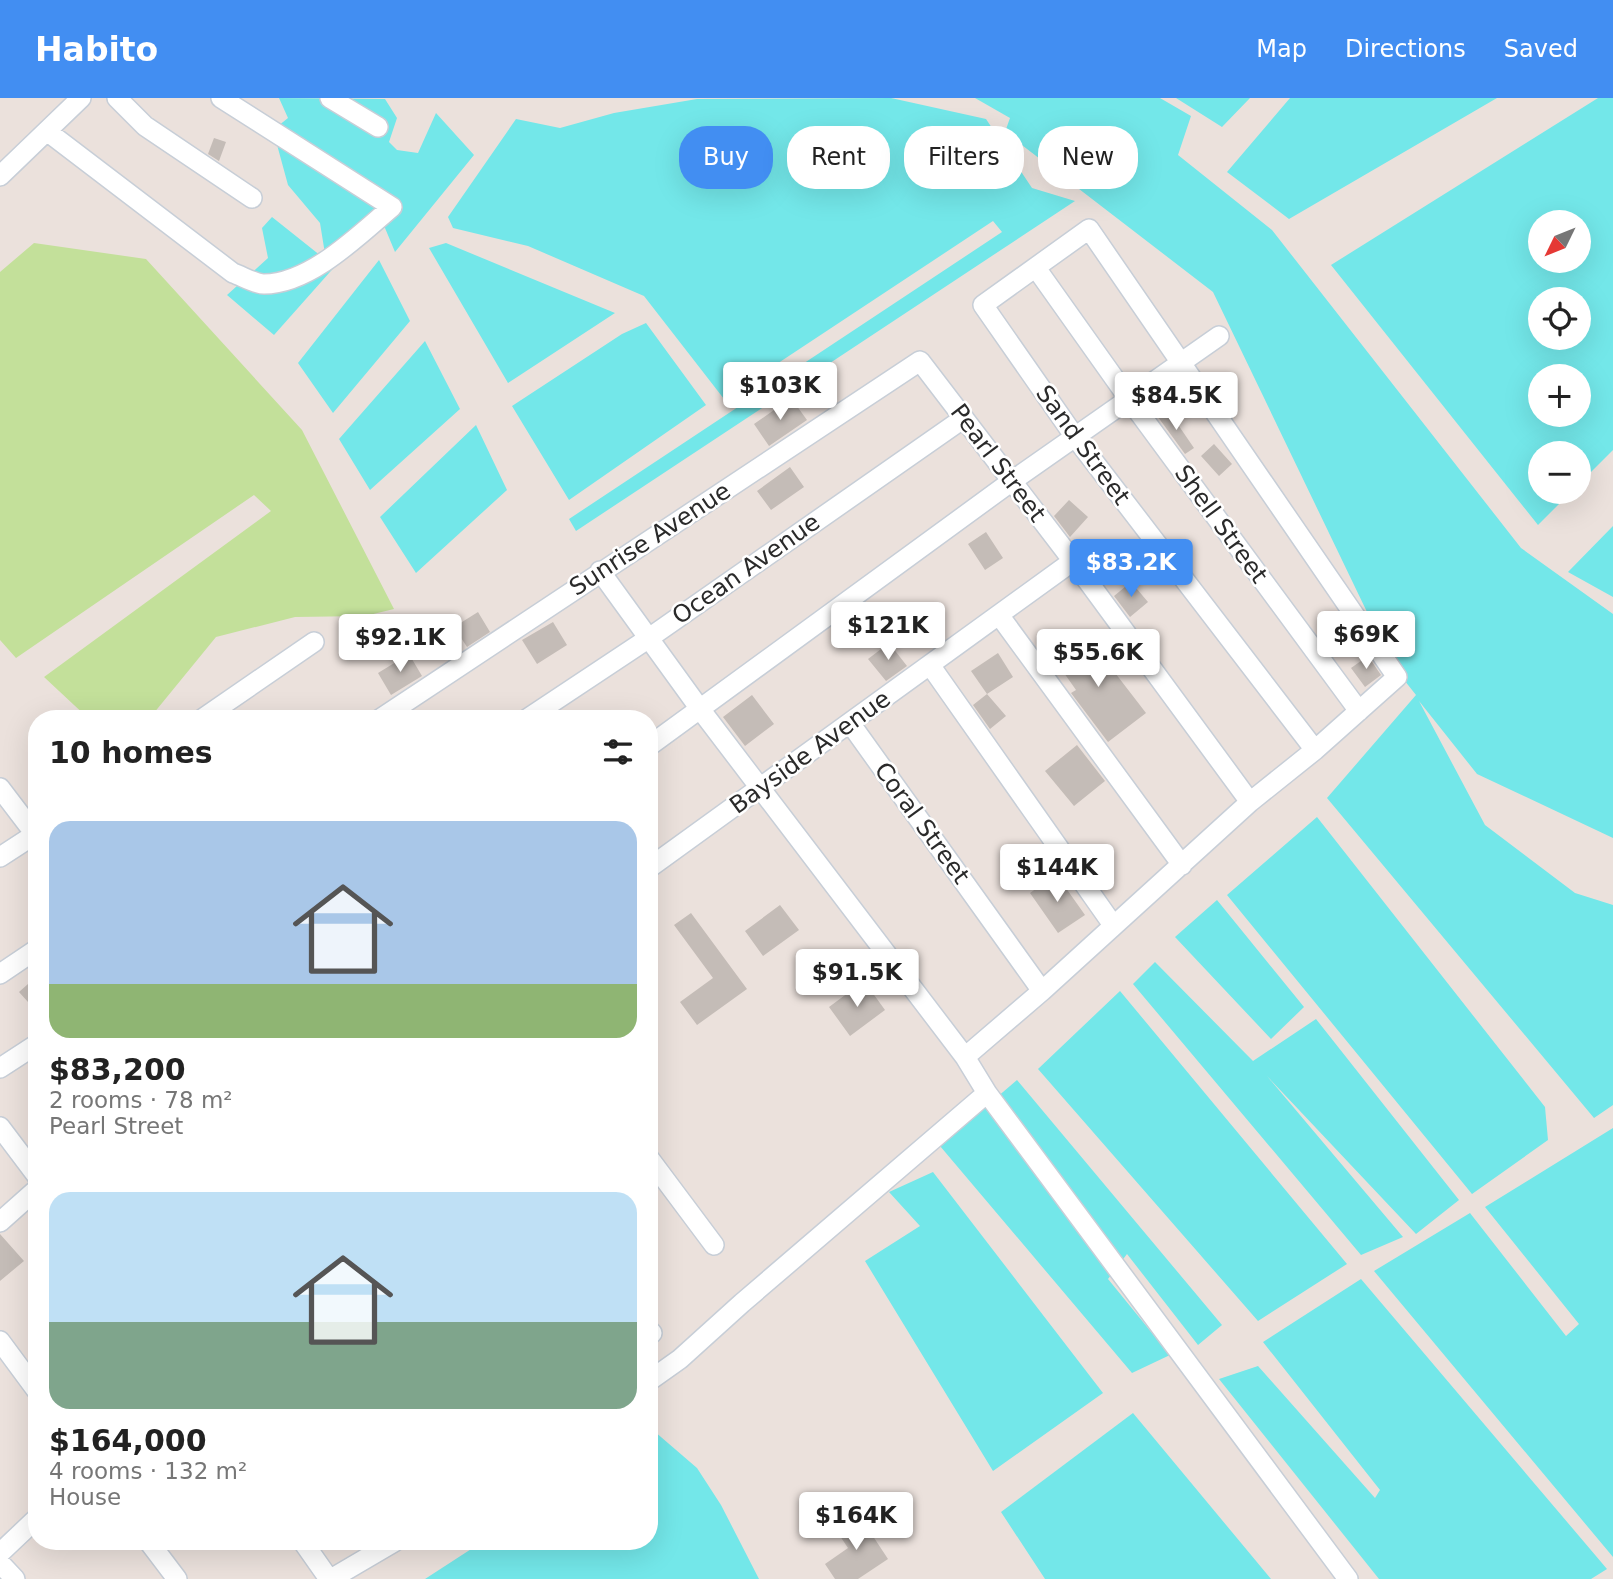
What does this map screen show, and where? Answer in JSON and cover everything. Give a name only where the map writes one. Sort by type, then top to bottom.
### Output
[{"type":"street","points":[[0,176],[80,98]]},
{"type":"street","points":[[117,98],[145,126],[252,198]]},
{"type":"street","points":[[48,132],[233,273],[262,284],[298,277],[344,248],[392,207],[222,98]]},
{"type":"street","points":[[330,98],[378,127]]},
{"type":"street","points":[[965,1057],[1250,802],[1315,750],[1397,677],[1089,229],[1036,268]]},
{"type":"street","name":"Sand Street","points":[[1036,268],[983,305],[1075,437],[1315,750]]},
{"type":"street","name":"Shell Street","points":[[1036,268],[1359,711]]},
{"type":"street","points":[[658,739],[1012,481],[1219,336]]},
{"type":"street","name":"Pearl Street","points":[[920,361],[1073,561],[1250,802]]},
{"type":"street","name":"Sunrise Avenue","points":[[393,710],[920,361]]},
{"type":"street","name":"Ocean Avenue","points":[[541,710],[649,638],[964,418]]},
{"type":"street","name":"Bayside Avenue","points":[[658,862],[1073,561]]},
{"type":"street","points":[[600,571],[700,709],[965,1057],[987,1093],[1348,1579]]},
{"type":"street","points":[[999,615],[1182,865]]},
{"type":"street","points":[[215,710],[314,642]]},
{"type":"street","points":[[930,665],[1113,925]]},
{"type":"street","name":"Coral Street","points":[[850,723],[1042,990]]},
{"type":"street","points":[[0,788],[28,824]]},
{"type":"street","points":[[0,857],[28,839]]},
{"type":"street","points":[[0,974],[28,955]]},
{"type":"street","points":[[0,1068],[28,1050]]},
{"type":"street","points":[[658,1375],[680,1359],[987,1093]]},
{"type":"street","points":[[0,1127],[28,1164]]},
{"type":"street","points":[[658,1170],[714,1245]]},
{"type":"street","points":[[0,1222],[28,1197]]},
{"type":"street","points":[[0,1341],[28,1379]]},
{"type":"street","points":[[0,1553],[28,1527]]},
{"type":"street","points":[[155,1550],[177,1579]]},
{"type":"street","points":[[309,1550],[330,1579],[355,1573],[384,1550]]},
{"type":"street","points":[[0,1563],[15,1579]]},
{"type":"green space","points":[[34,243],[146,259],[302,430],[394,609],[365,616],[295,617],[216,637],[156,710],[79,710],[44,677],[271,511],[254,495],[16,658],[0,640],[0,272]]},
{"type":"water","points":[[279,98],[385,99],[397,118],[389,142],[397,150],[418,153],[436,113],[474,155],[395,252],[385,228],[369,228],[274,335],[227,295],[268,258],[262,228],[272,217],[326,260],[320,223],[288,185],[273,130],[288,118]]},
{"type":"water","points":[[891,98],[986,119],[991,126],[904,126],[904,189],[1024,189],[1024,176],[1032,188],[1075,201],[576,531],[569,519],[1002,232],[993,221],[724,399],[644,296],[528,246],[453,228],[448,217],[516,119],[560,128],[614,113],[697,99]]},
{"type":"water","points":[[975,98],[1160,98],[1191,116],[1178,155],[1272,230],[1521,548],[1613,614],[1613,838],[1477,774],[1419,701],[1485,825],[1575,893],[1613,905],[1613,1105],[1594,1118],[1327,798],[1416,695],[1393,666],[1213,292],[1079,189],[1138,189],[1138,126],[1038,126],[1038,157],[1024,147],[1024,126],[1007,126],[1010,118]]},
{"type":"water","points":[[1176,98],[1250,98],[1222,127]]},
{"type":"water","points":[[1290,98],[1497,98],[1289,219],[1227,172]]},
{"type":"water","points":[[1598,98],[1613,98],[1613,450],[1591,472],[1591,441],[1528,441],[1528,504],[1559,504],[1538,525],[1331,265]]},
{"type":"water","points":[[446,243],[615,313],[508,383],[429,248]]},
{"type":"water","points":[[379,260],[410,321],[333,413],[298,363]]},
{"type":"water","points":[[646,323],[706,405],[569,500],[512,406],[622,334]]},
{"type":"water","points":[[425,341],[460,409],[370,490],[339,439]]},
{"type":"water","points":[[476,425],[507,490],[416,573],[380,517]]},
{"type":"water","points":[[1613,526],[1613,597],[1568,572]]},
{"type":"water","points":[[1317,817],[1545,1107],[1548,1140],[1472,1194],[1227,895]]},
{"type":"water","points":[[1217,900],[1304,1007],[1271,1039],[1175,937]]},
{"type":"water","points":[[1155,962],[1253,1061],[1316,1019],[1459,1200],[1416,1234],[1267,1076],[1403,1237],[1361,1255],[1133,984]]},
{"type":"water","points":[[1120,991],[1347,1264],[1258,1321],[1038,1069]]},
{"type":"water","points":[[1017,1080],[1222,1325],[1198,1345],[1127,1254],[1108,1279],[1170,1355],[1132,1373],[940,1146]]},
{"type":"water","points":[[1613,1128],[1613,1557],[1374,1271],[1470,1213],[1566,1336],[1579,1324],[1485,1207]]},
{"type":"water","points":[[933,1172],[1103,1393],[993,1471],[865,1261],[920,1226],[889,1192]]},
{"type":"water","points":[[1361,1279],[1607,1569],[1591,1579],[1379,1579],[1219,1379],[1258,1366],[1375,1498],[1380,1490],[1263,1342]]},
{"type":"water","points":[[1133,1413],[1271,1579],[1045,1579],[1001,1512]]},
{"type":"water","points":[[658,1434],[697,1468],[721,1505],[759,1579],[425,1579],[470,1550],[658,1550]]},
{"type":"building","points":[[214,138],[226,142],[219,161],[208,154]]},
{"type":"building","points":[[791,398],[807,420],[769,446],[754,424]]},
{"type":"building","points":[[1168,410],[1194,448],[1185,454],[1158,417]]},
{"type":"building","points":[[1214,444],[1232,464],[1219,476],[1201,456]]},
{"type":"building","points":[[790,467],[804,487],[771,510],[757,491]]},
{"type":"building","points":[[1069,500],[1088,517],[1070,537],[1054,516]]},
{"type":"building","points":[[986,532],[1003,558],[985,570],[968,544]]},
{"type":"building","points":[[1131,582],[1148,602],[1130,617],[1114,596]]},
{"type":"building","points":[[478,612],[490,632],[467,647],[454,627]]},
{"type":"building","points":[[553,622],[567,645],[537,664],[522,640]]},
{"type":"building","points":[[1076,634],[1102,670],[1109,665],[1146,713],[1108,742],[1071,693],[1076,690],[1050,653]]},
{"type":"building","points":[[889,643],[907,666],[886,681],[868,659]]},
{"type":"building","points":[[998,653],[1013,677],[987,694],[971,671]]},
{"type":"building","points":[[409,654],[422,676],[391,695],[378,673]]},
{"type":"building","points":[[1368,656],[1381,675],[1365,687],[1351,668]]},
{"type":"building","points":[[987,694],[1006,716],[990,729],[973,705]]},
{"type":"building","points":[[752,695],[774,724],[745,746],[723,717]]},
{"type":"building","points":[[1077,745],[1105,781],[1074,806],[1045,771]]},
{"type":"building","points":[[1056,874],[1085,915],[1058,933],[1030,893]]},
{"type":"building","points":[[780,905],[799,930],[763,956],[745,931]]},
{"type":"building","points":[[691,913],[747,989],[697,1025],[680,1002],[713,978],[674,925]]},
{"type":"building","points":[[864,981],[885,1010],[850,1036],[829,1007]]},
{"type":"building","points":[[28,984],[28,1002],[19,992]]},
{"type":"building","points":[[0,1234],[24,1261],[0,1281]]},
{"type":"building","points":[[859,1515],[888,1559],[858,1579],[835,1579],[825,1564],[848,1548],[836,1530]]}]
